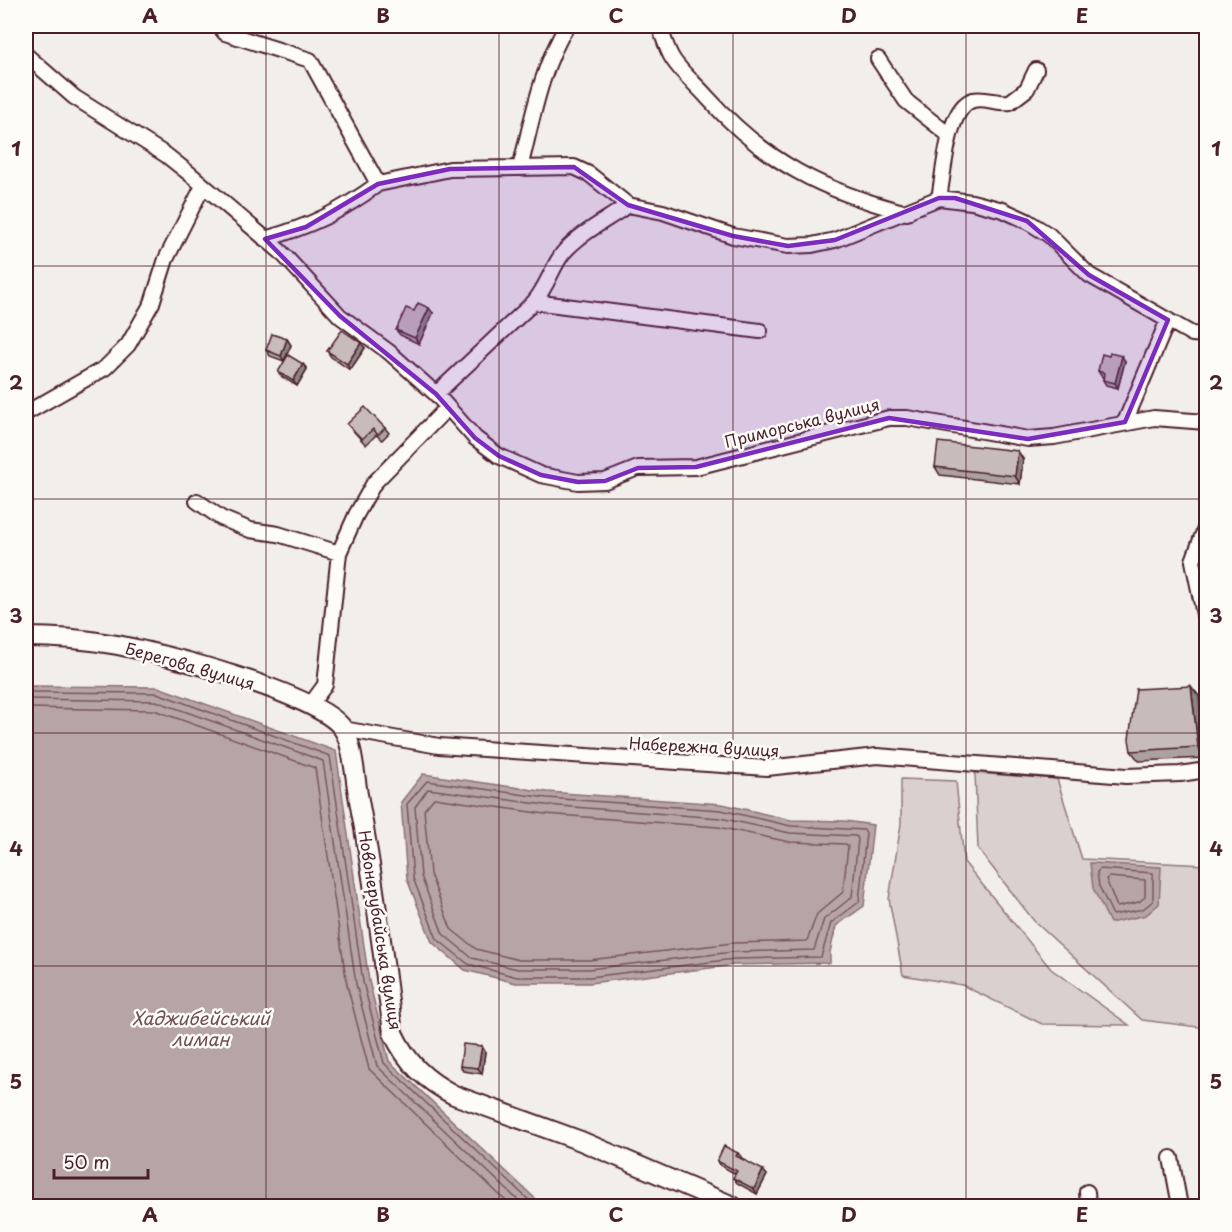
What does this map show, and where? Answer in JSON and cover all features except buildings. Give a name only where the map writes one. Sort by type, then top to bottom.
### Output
[{"type":"street","points":[[219,26],[225,33],[310,60],[378,184]]},
{"type":"street","points":[[520,168],[546,72],[557,42],[567,26]]},
{"type":"street","points":[[659,26],[671,56],[727,120],[764,152],[806,177],[865,202],[907,213]]},
{"type":"street","name":"Приморська вулиця","points":[[26,55],[74,97],[166,155],[203,186],[265,239],[340,316],[389,352],[436,394],[475,438],[499,456],[541,475],[578,482],[605,481],[638,468],[696,467],[889,418],[907,418],[1028,439],[1088,432],[1125,422],[1154,418],[1206,422]]},
{"type":"street","points":[[878,59],[906,101],[950,135]]},
{"type":"street","points":[[939,198],[950,135],[957,113],[964,104],[975,100],[1010,102],[1027,89],[1036,70]]},
{"type":"street","points":[[265,239],[306,227],[352,203],[378,184],[450,169],[581,170],[628,205],[663,212],[733,236],[788,246],[812,245],[835,240],[907,213],[939,198],[955,198],[993,207],[1027,221],[1048,235],[1089,275],[1192,334],[1206,335]]},
{"type":"street","points":[[26,413],[105,368],[128,345],[152,303],[166,259],[203,186]]},
{"type":"street","points":[[436,394],[534,303],[547,286],[561,255],[572,244],[628,205]]},
{"type":"street","points":[[534,303],[760,331]]},
{"type":"street","points":[[1125,422],[1168,320]]},
{"type":"street","points":[[311,704],[325,685],[339,553],[374,483],[447,408]]},
{"type":"street","points":[[197,501],[221,518],[250,530],[278,534],[339,553]]},
{"type":"street","points":[[1206,526],[1193,561],[1206,624]]},
{"type":"street","name":"Берегова вулиця","points":[[26,637],[84,640],[152,653],[311,704],[343,729]]},
{"type":"street","name":"Набережна вулиця","points":[[343,729],[439,747],[767,768],[877,756],[1126,776],[1180,774],[1206,770]]},
{"type":"street","name":"Новонерубайська вулиця","points":[[343,729],[351,753],[370,859],[393,1033],[403,1055],[434,1085],[454,1095],[581,1141],[733,1206]]},
{"type":"street","points":[[1171,1158],[1180,1206]]},
{"type":"street","points":[[1087,1192],[1088,1206]]},
{"type":"highlighted area","points":[[574,167],[628,205],[733,236],[788,246],[835,240],[939,198],[955,198],[1027,221],[1089,275],[1168,320],[1125,422],[1028,439],[889,418],[696,467],[638,468],[605,481],[578,482],[541,475],[499,456],[475,438],[436,394],[340,316],[265,239],[306,227],[378,184],[450,169]]},
{"type":"shaded area","points":[[975,773],[1057,779],[1082,859],[1206,865],[1206,1028],[1142,1020],[1034,921],[978,849]]},
{"type":"shaded area","points":[[901,779],[956,781],[964,862],[1051,969],[1129,1025],[1042,1024],[962,985],[903,975],[889,899],[901,824]]},
{"type":"water","name":"Хаджибейський лиман","points":[[26,686],[158,687],[336,751],[369,981],[389,1061],[543,1206],[26,1206]]},
{"type":"water","points":[[423,774],[547,792],[722,804],[791,820],[845,821],[873,825],[864,906],[836,926],[830,963],[734,965],[590,983],[516,983],[465,970],[432,942],[407,879],[401,802]]},
{"type":"water","points":[[1090,863],[1161,867],[1159,904],[1146,915],[1110,923],[1093,888]]}]
